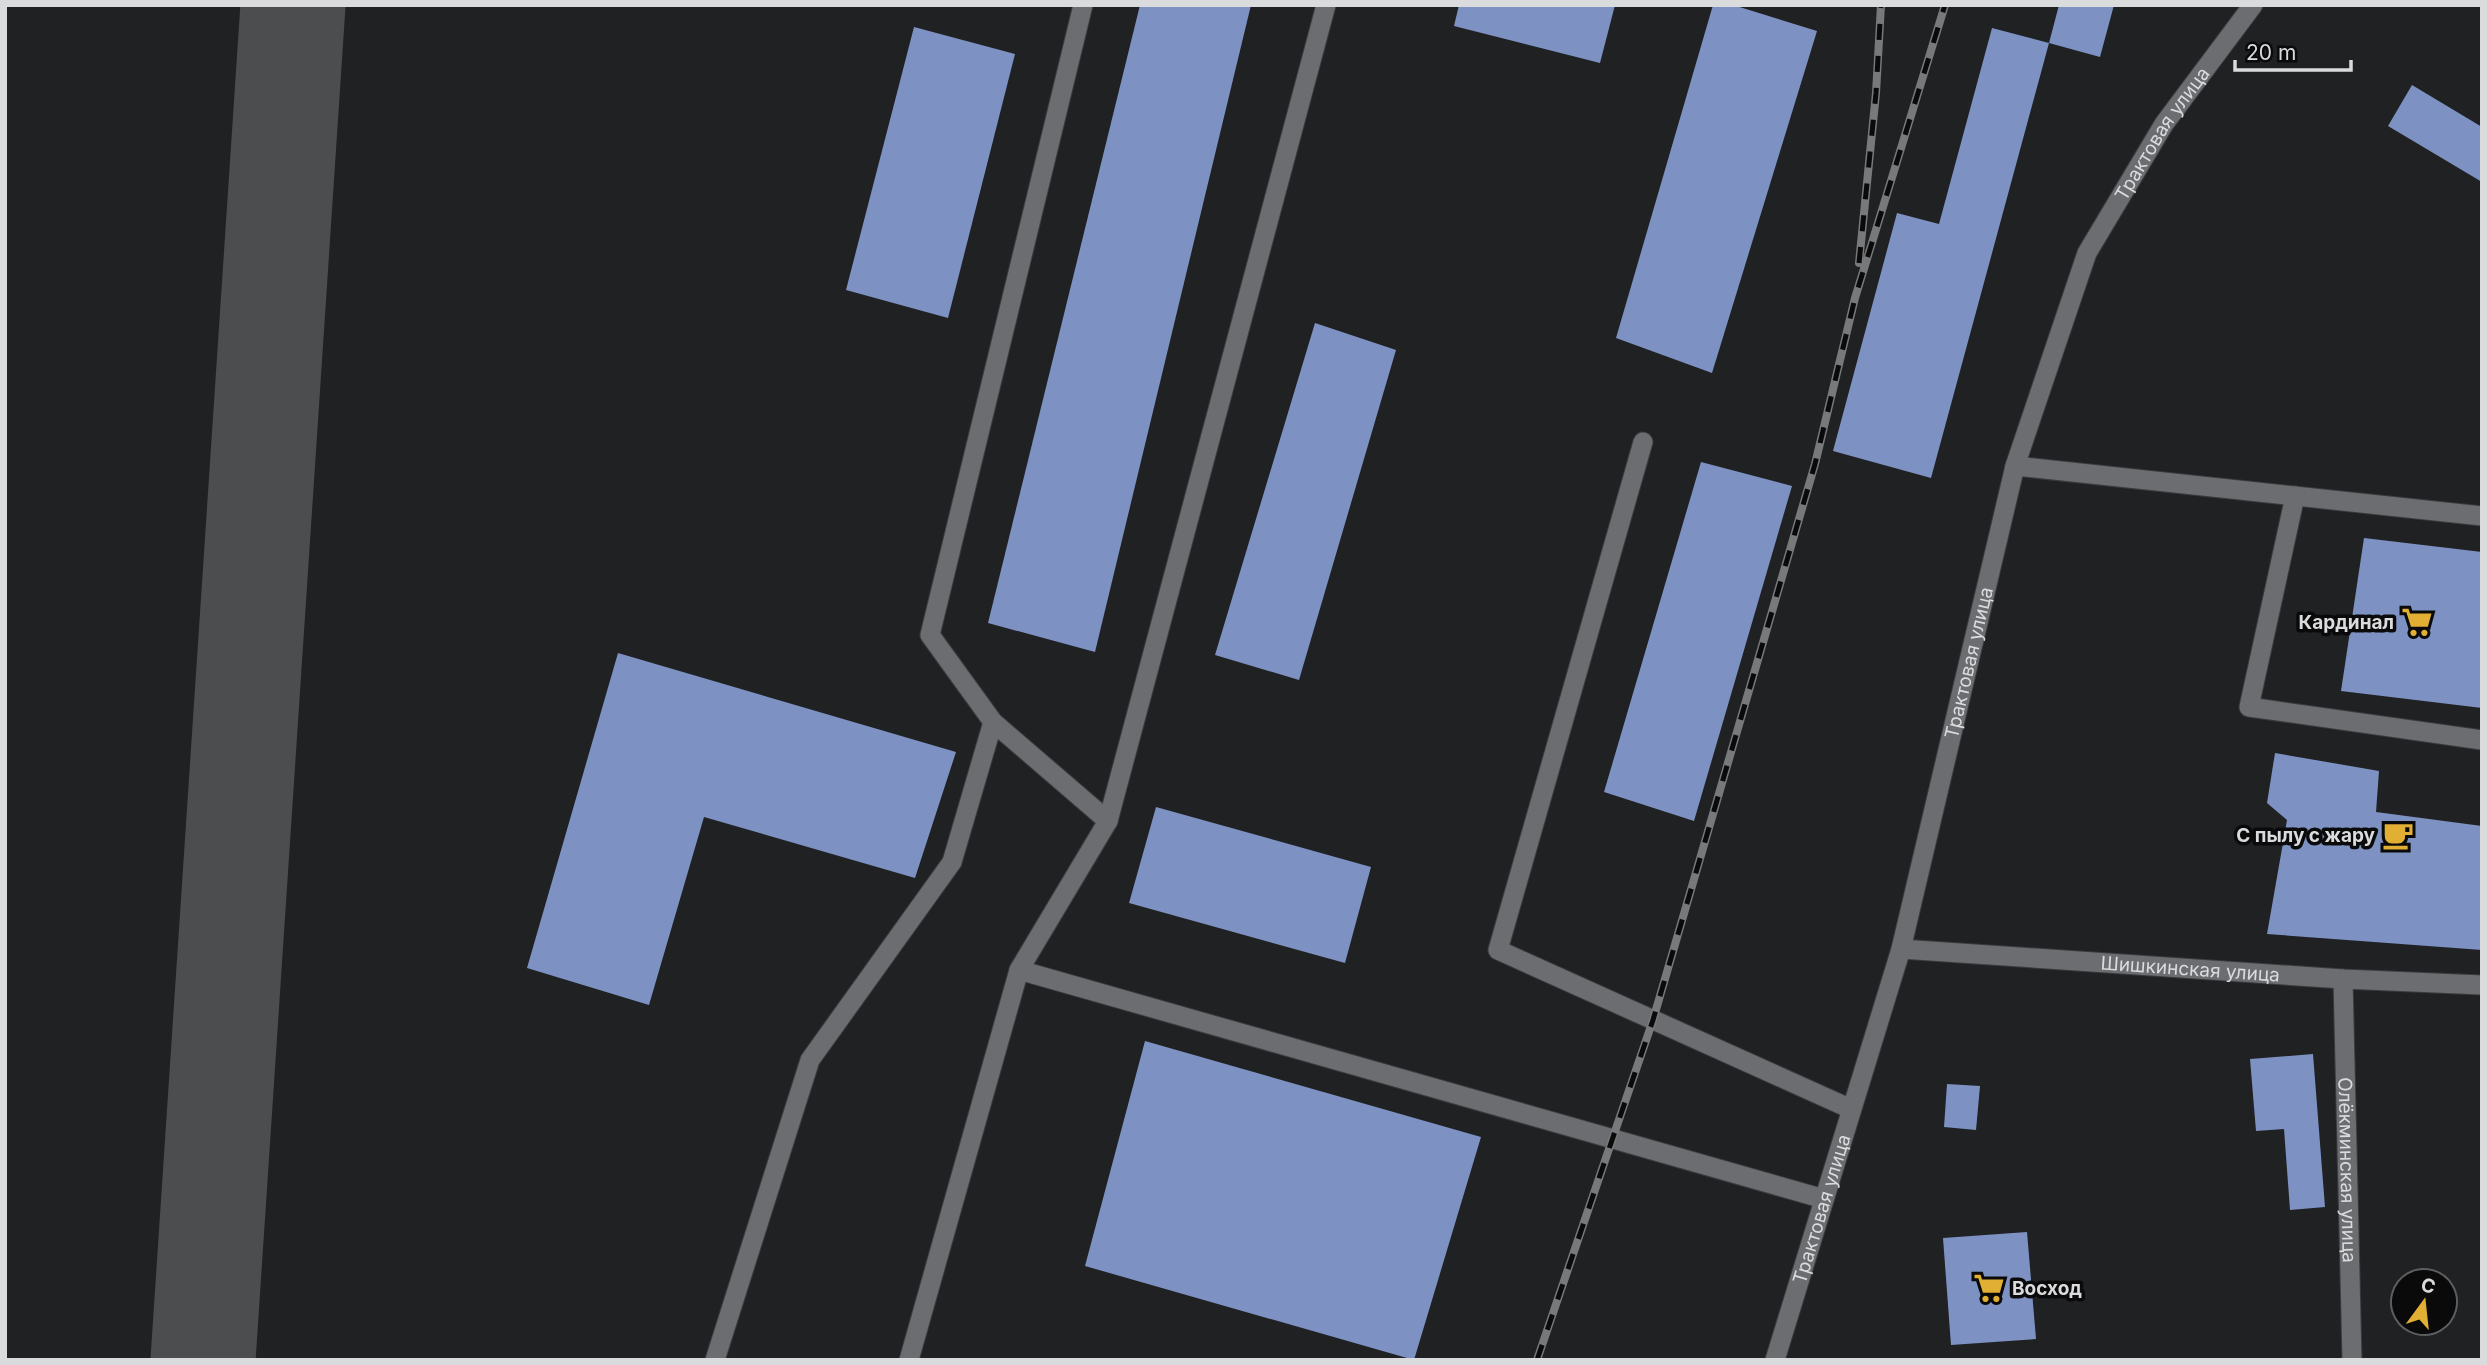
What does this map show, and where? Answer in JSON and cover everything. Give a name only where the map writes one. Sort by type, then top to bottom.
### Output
[{"type":"main road","points":[[1083,5],[930,635],[993,722],[1108,821]]},
{"type":"main road","points":[[909,1360],[1018,970],[1108,821],[1326,5]]},
{"type":"main road","name":"Трактовая улица","points":[[1775,1360],[1900,949],[2015,466],[2087,253],[2164,124],[2253,5]]},
{"type":"main road","points":[[1643,442],[1498,950],[1851,1109]]},
{"type":"main road","points":[[2015,466],[2482,516]]},
{"type":"main road","points":[[2295,496],[2249,707],[2482,740]]},
{"type":"main road","points":[[715,1360],[810,1060],[953,862],[993,722]]},
{"type":"main road","name":"Шишкинская улица","points":[[1900,949],[2343,979],[2482,985]]},
{"type":"main road","points":[[1018,970],[1824,1199]]},
{"type":"main road","name":"Олёкминская улица","points":[[2343,979],[2352,1360]]},
{"type":"building","points":[[1140,5],[1251,5],[1095,652],[988,623]]},
{"type":"building","points":[[1459,5],[1615,5],[1600,63],[1454,26]]},
{"type":"building","points":[[1713,5],[1733,5],[1817,31],[1712,373],[1616,338]]},
{"type":"building","points":[[2059,5],[2114,5],[2100,57],[2049,43]]},
{"type":"building","points":[[914,27],[1015,54],[948,318],[846,290]]},
{"type":"building","points":[[1992,28],[2049,43],[1931,478],[1833,451],[1897,213],[1939,224]]},
{"type":"building","points":[[2412,85],[2482,127],[2482,182],[2388,126]]},
{"type":"building","points":[[1315,323],[1396,350],[1299,680],[1215,655]]},
{"type":"building","points":[[1701,462],[1792,486],[1694,821],[1604,792]]},
{"type":"building","name":"Кардинал","points":[[2364,538],[2482,552],[2482,708],[2341,691]]},
{"type":"building","points":[[618,653],[956,752],[915,878],[704,817],[649,1005],[527,968]]},
{"type":"building","points":[[2275,753],[2379,771],[2376,812],[2482,826],[2482,950],[2267,934],[2287,820],[2267,803]]},
{"type":"building","points":[[1156,807],[1371,867],[1345,963],[1129,903]]},
{"type":"building","points":[[1145,1041],[1481,1137],[1414,1360],[1085,1266]]},
{"type":"building","points":[[2313,1054],[2325,1207],[2290,1210],[2284,1129],[2256,1131],[2250,1059]]},
{"type":"building","points":[[1947,1084],[1980,1086],[1976,1130],[1944,1127]]},
{"type":"building","name":"Восход","points":[[2027,1232],[2036,1339],[1951,1345],[1943,1238]]},
{"type":"taxiway","points":[[203,1360],[293,5]]},
{"type":"railway","points":[[1859,263],[1876,93],[1881,5]]},
{"type":"railway","points":[[1537,1360],[1653,1020],[1815,464],[1855,298],[1945,5]]},
{"type":"place","name":"Кардинал","points":[[2417,622]]},
{"type":"place","name":"С пылу с жару","points":[[2398,835]]},
{"type":"place","name":"Восход","points":[[1989,1288]]}]
